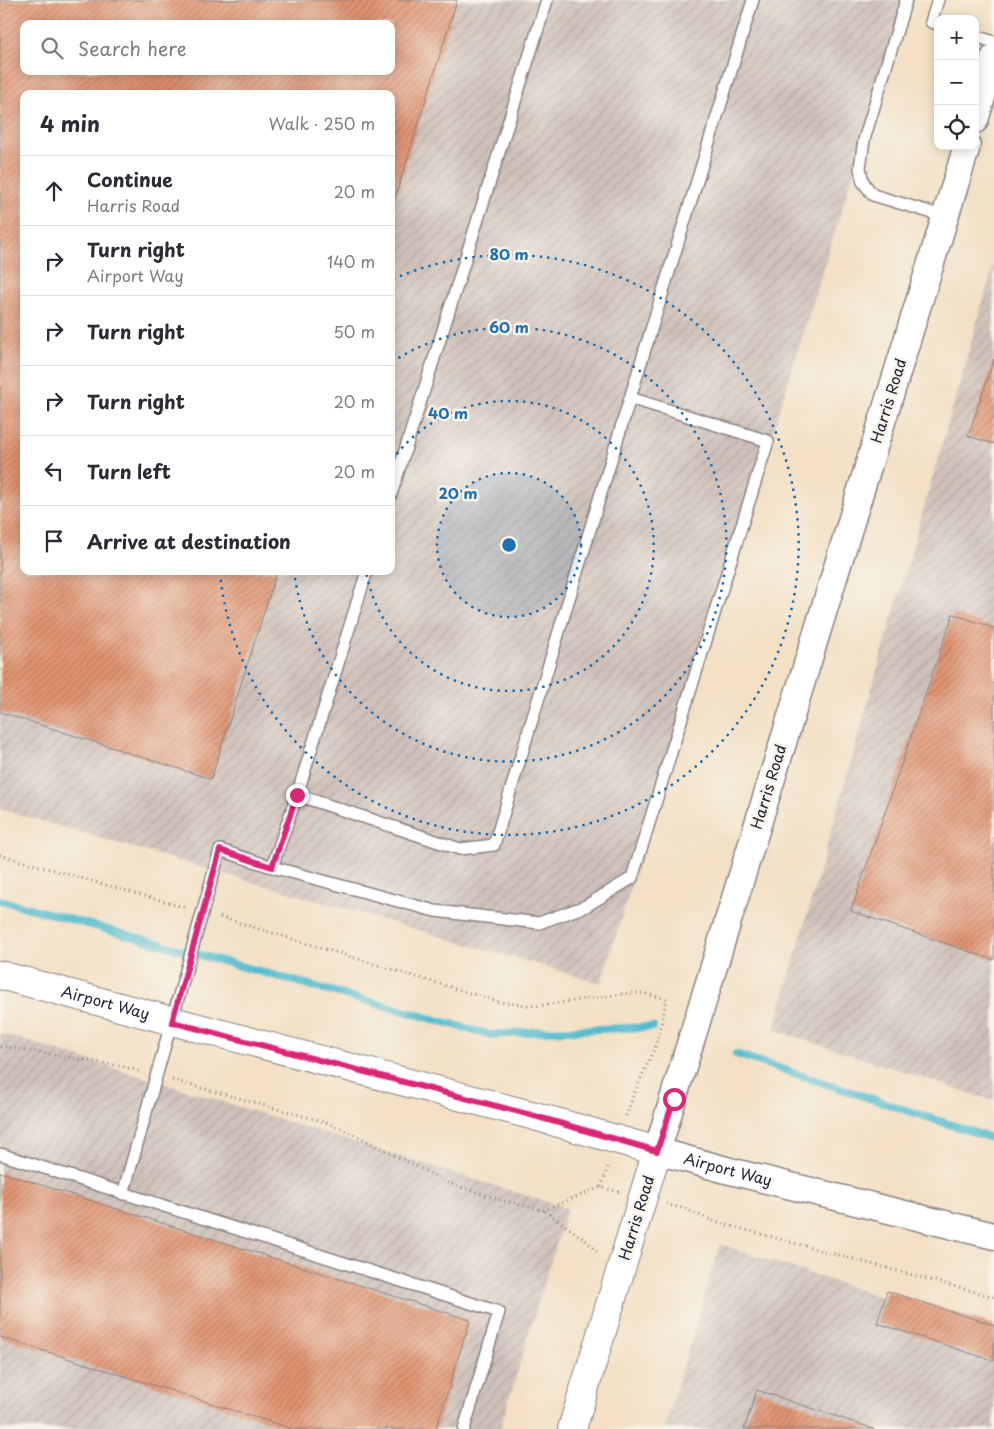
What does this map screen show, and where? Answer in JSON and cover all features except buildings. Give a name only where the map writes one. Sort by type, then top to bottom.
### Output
[{"type":"main road","name":"Airport Way","points":[[0,975],[172,1022],[531,1115],[657,1151]]},
{"type":"main road","name":"Harris Road","points":[[572,1429],[657,1151]]},
{"type":"street","points":[[979,107],[994,58]]},
{"type":"street","name":"Harris Road","points":[[657,1151],[967,150]]},
{"type":"street","name":"Airport Way","points":[[657,1151],[730,1172],[994,1236]]},
{"type":"lane","points":[[395,482],[547,0]]},
{"type":"lane","points":[[297,795],[460,849],[494,845],[753,0]]},
{"type":"lane","points":[[906,0],[864,140],[860,168],[863,182],[873,195],[946,217]]},
{"type":"lane","points":[[935,15],[938,0]]},
{"type":"lane","points":[[979,37],[994,42]]},
{"type":"lane","points":[[123,1194],[220,850],[272,867],[435,911],[539,923],[586,906],[632,878],[768,441],[630,398]]},
{"type":"lane","points":[[272,867],[297,795],[366,575]]},
{"type":"lane","points":[[0,1154],[499,1312],[464,1429]]},
{"type":"path","points":[[0,855],[168,902]]},
{"type":"path","points":[[239,923],[508,1004],[536,1006],[630,993],[667,999],[655,1048],[636,1089]]},
{"type":"path","points":[[0,1046],[120,1066]]},
{"type":"path","points":[[186,1084],[325,1122],[355,1135],[449,1183],[504,1201],[544,1210],[588,1242],[596,1251]]},
{"type":"path","points":[[544,1210],[601,1187]]},
{"type":"path","points":[[685,1209],[716,1222],[994,1297]]},
{"type":"shaded area","points":[[0,0],[907,0],[601,983],[0,809]]},
{"type":"shaded area","points":[[994,263],[994,1101],[774,1030]]},
{"type":"shaded area","points":[[0,1033],[567,1208],[500,1429],[0,1429]]},
{"type":"shaded area","points":[[720,1244],[994,1334],[994,1429],[664,1429]]},
{"type":"waterway","points":[[0,900],[491,1035],[653,1027]]},
{"type":"waterway","points":[[736,1054],[994,1139]]},
{"type":"route","points":[[297,795],[272,867],[220,850],[172,1022],[531,1115],[657,1151],[674,1099]]}]
